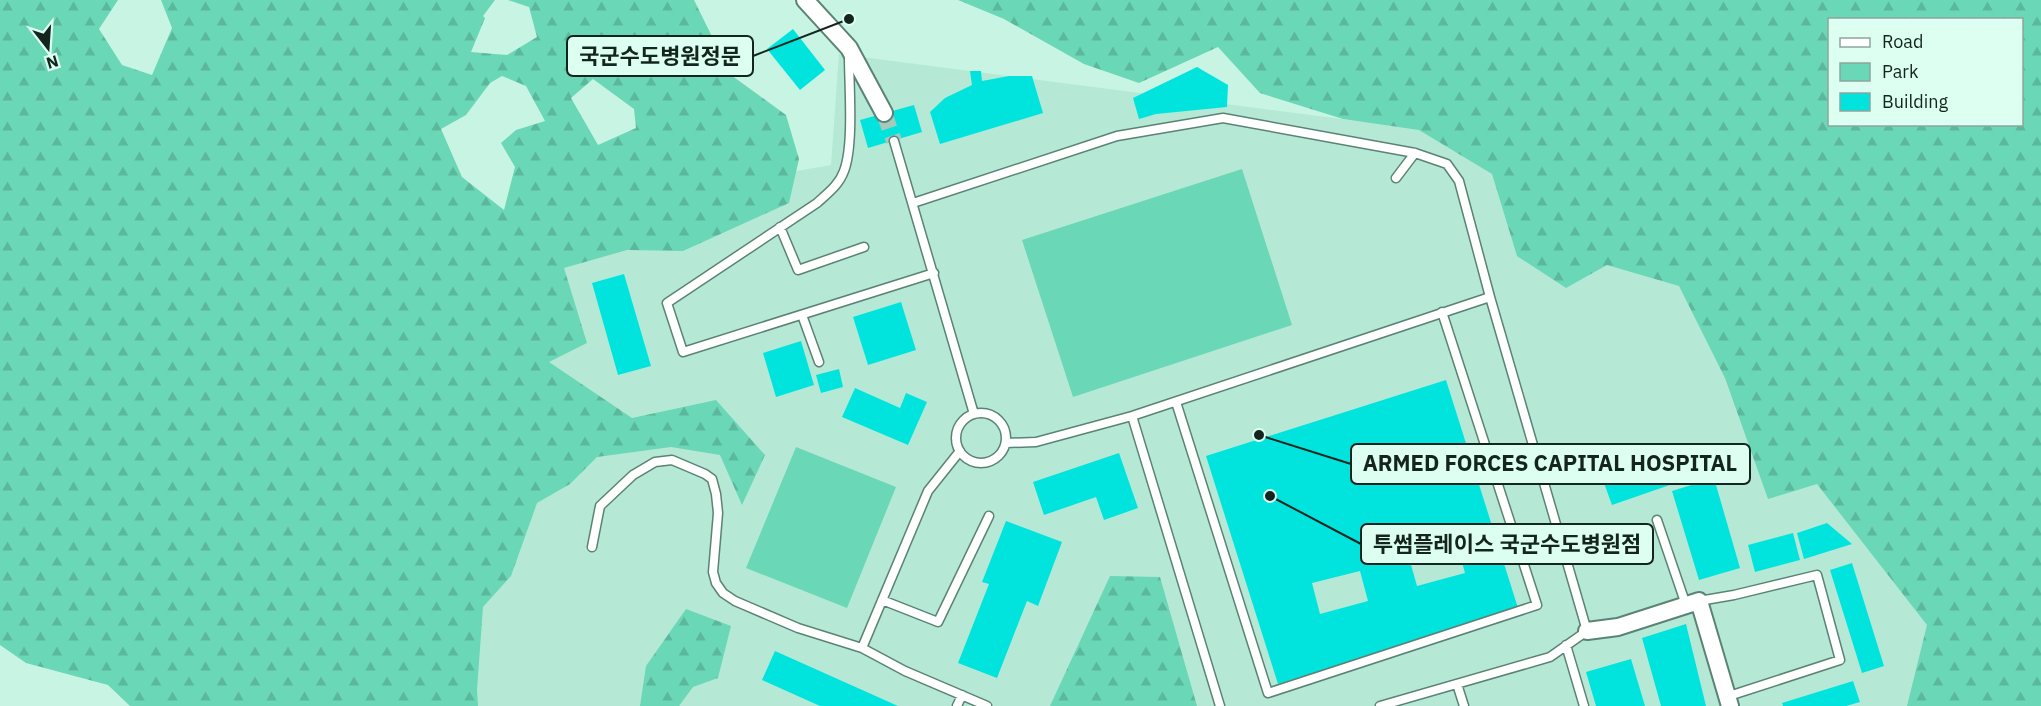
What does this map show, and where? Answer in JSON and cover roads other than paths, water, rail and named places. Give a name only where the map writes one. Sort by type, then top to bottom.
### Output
[{"type":"street","points":[[805,0],[849,48],[884,113]]},
{"type":"street","points":[[1587,631],[1618,627],[1693,603],[1730,701]]},
{"type":"lane","points":[[849,48],[849,120],[845,170],[836,187],[817,203],[667,303],[683,352],[934,273]]},
{"type":"lane","points":[[914,203],[1117,136],[1223,118],[1415,153],[1447,164],[1459,181],[1490,297],[1587,631],[1550,657],[1380,706]]},
{"type":"lane","points":[[894,141],[974,414]]},
{"type":"lane","points":[[1396,178],[1415,153]]},
{"type":"lane","points":[[780,227],[798,270],[864,248]]},
{"type":"lane","points":[[1006,443],[1036,442],[1132,417],[1490,297]]},
{"type":"lane","points":[[1176,402],[1268,693],[1537,605],[1442,312]]},
{"type":"lane","points":[[802,315],[819,362]]},
{"type":"lane","points":[[983,413],[998,419],[1006,434],[1006,443],[997,458],[983,463],[975,462],[965,458],[960,451],[956,441],[957,432],[963,421],[974,414],[983,413]]},
{"type":"lane","points":[[1132,417],[1220,706]]},
{"type":"lane","points":[[862,648],[928,491],[960,451]]},
{"type":"lane","points":[[592,547],[600,506],[633,475],[655,462],[663,461],[672,460],[694,468],[712,479],[716,494],[717,536],[712,572],[723,593],[735,601],[798,628],[862,648],[905,670],[987,706]]},
{"type":"lane","points":[[882,600],[938,622],[989,516]]},
{"type":"lane","points":[[1657,520],[1693,603],[1817,575],[1840,660],[1730,701]]},
{"type":"lane","points":[[1566,645],[1584,706]]},
{"type":"lane","points":[[1457,684],[1464,706]]},
{"type":"lane","points":[[957,706],[962,695]]},
{"type":"tunnel","points":[[884,113],[894,141]]},
{"type":"place","name":"국군수도병원정문","points":[[849,19]]},
{"type":"place","name":"ARMED FORCES CAPITAL HOSPITAL","points":[[1259,435]]},
{"type":"place","name":"투썸플레이스 국군수도병원점","points":[[1270,496]]}]
